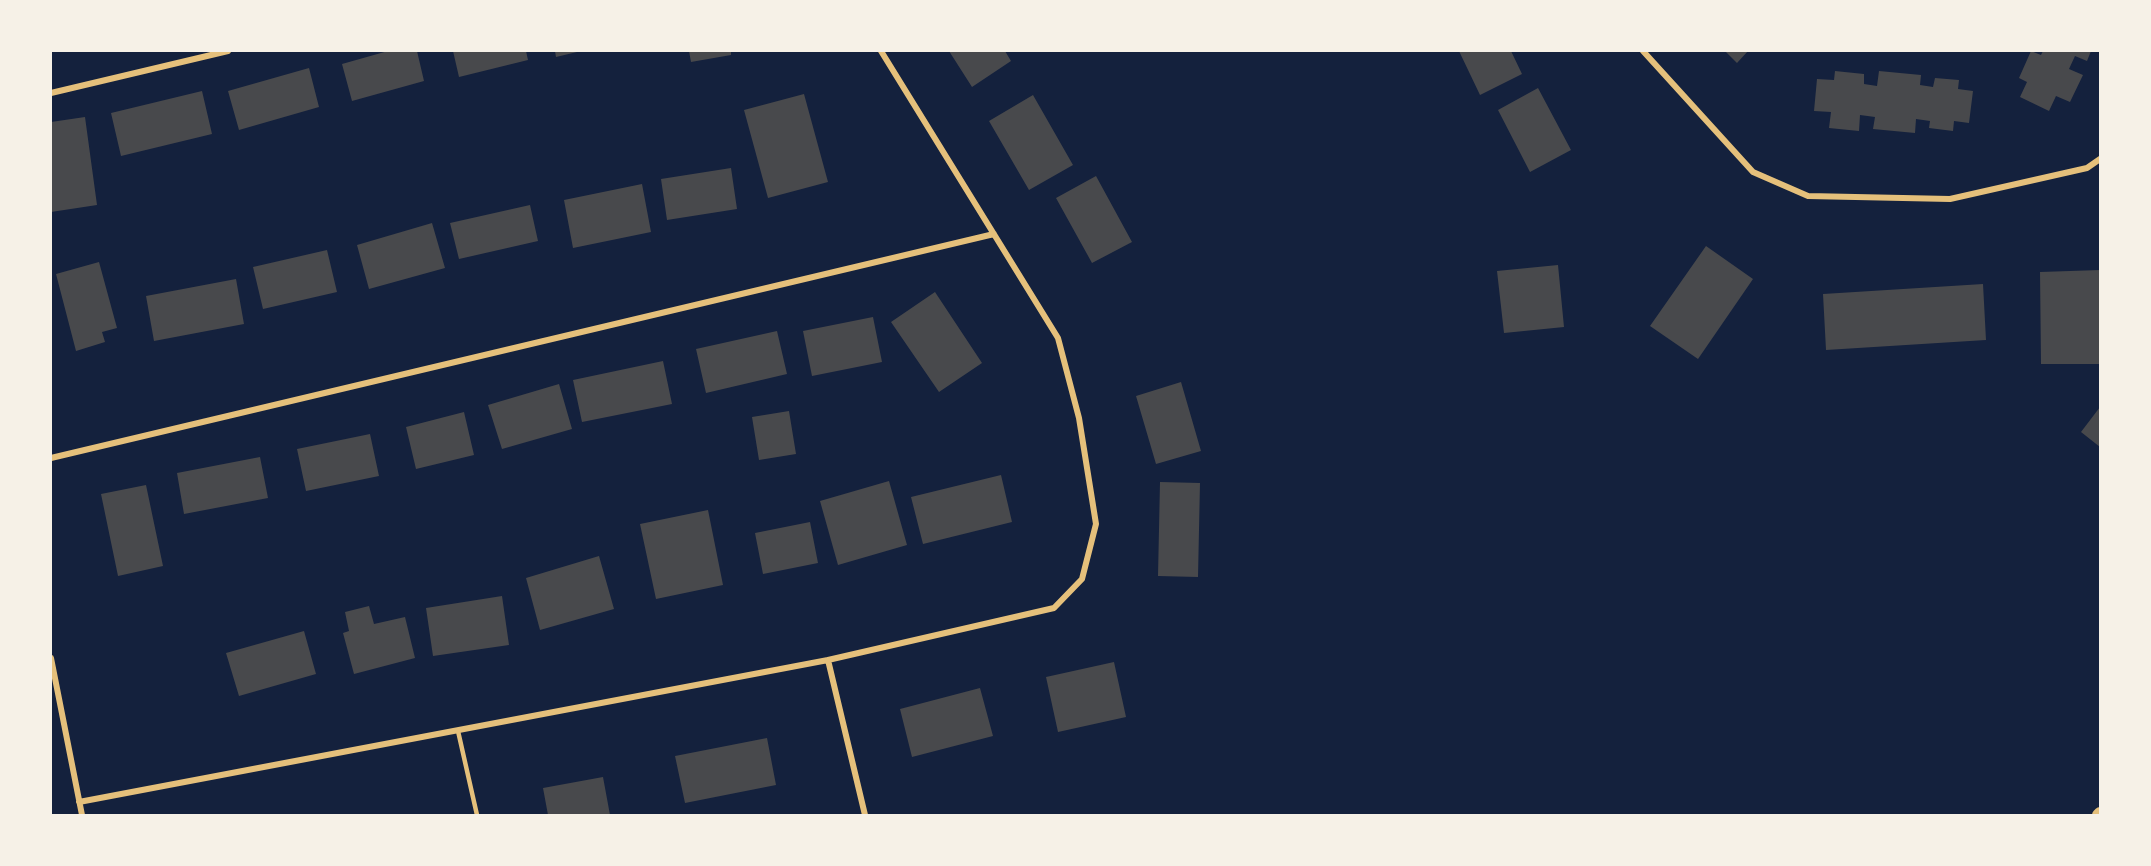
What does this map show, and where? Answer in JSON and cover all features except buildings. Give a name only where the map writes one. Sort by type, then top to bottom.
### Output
[{"type":"street","points":[[51,93],[228,51]]},
{"type":"street","points":[[79,802],[828,660],[1054,608],[1082,579],[1096,524],[1079,418],[1058,338],[882,51]]},
{"type":"street","points":[[1643,51],[1753,172],[1808,196],[1950,199],[2087,168],[2100,159]]},
{"type":"street","points":[[51,458],[994,234]]},
{"type":"street","points":[[51,658],[82,815]]},
{"type":"street","points":[[828,660],[866,815]]},
{"type":"lane","points":[[458,731],[477,815]]}]
